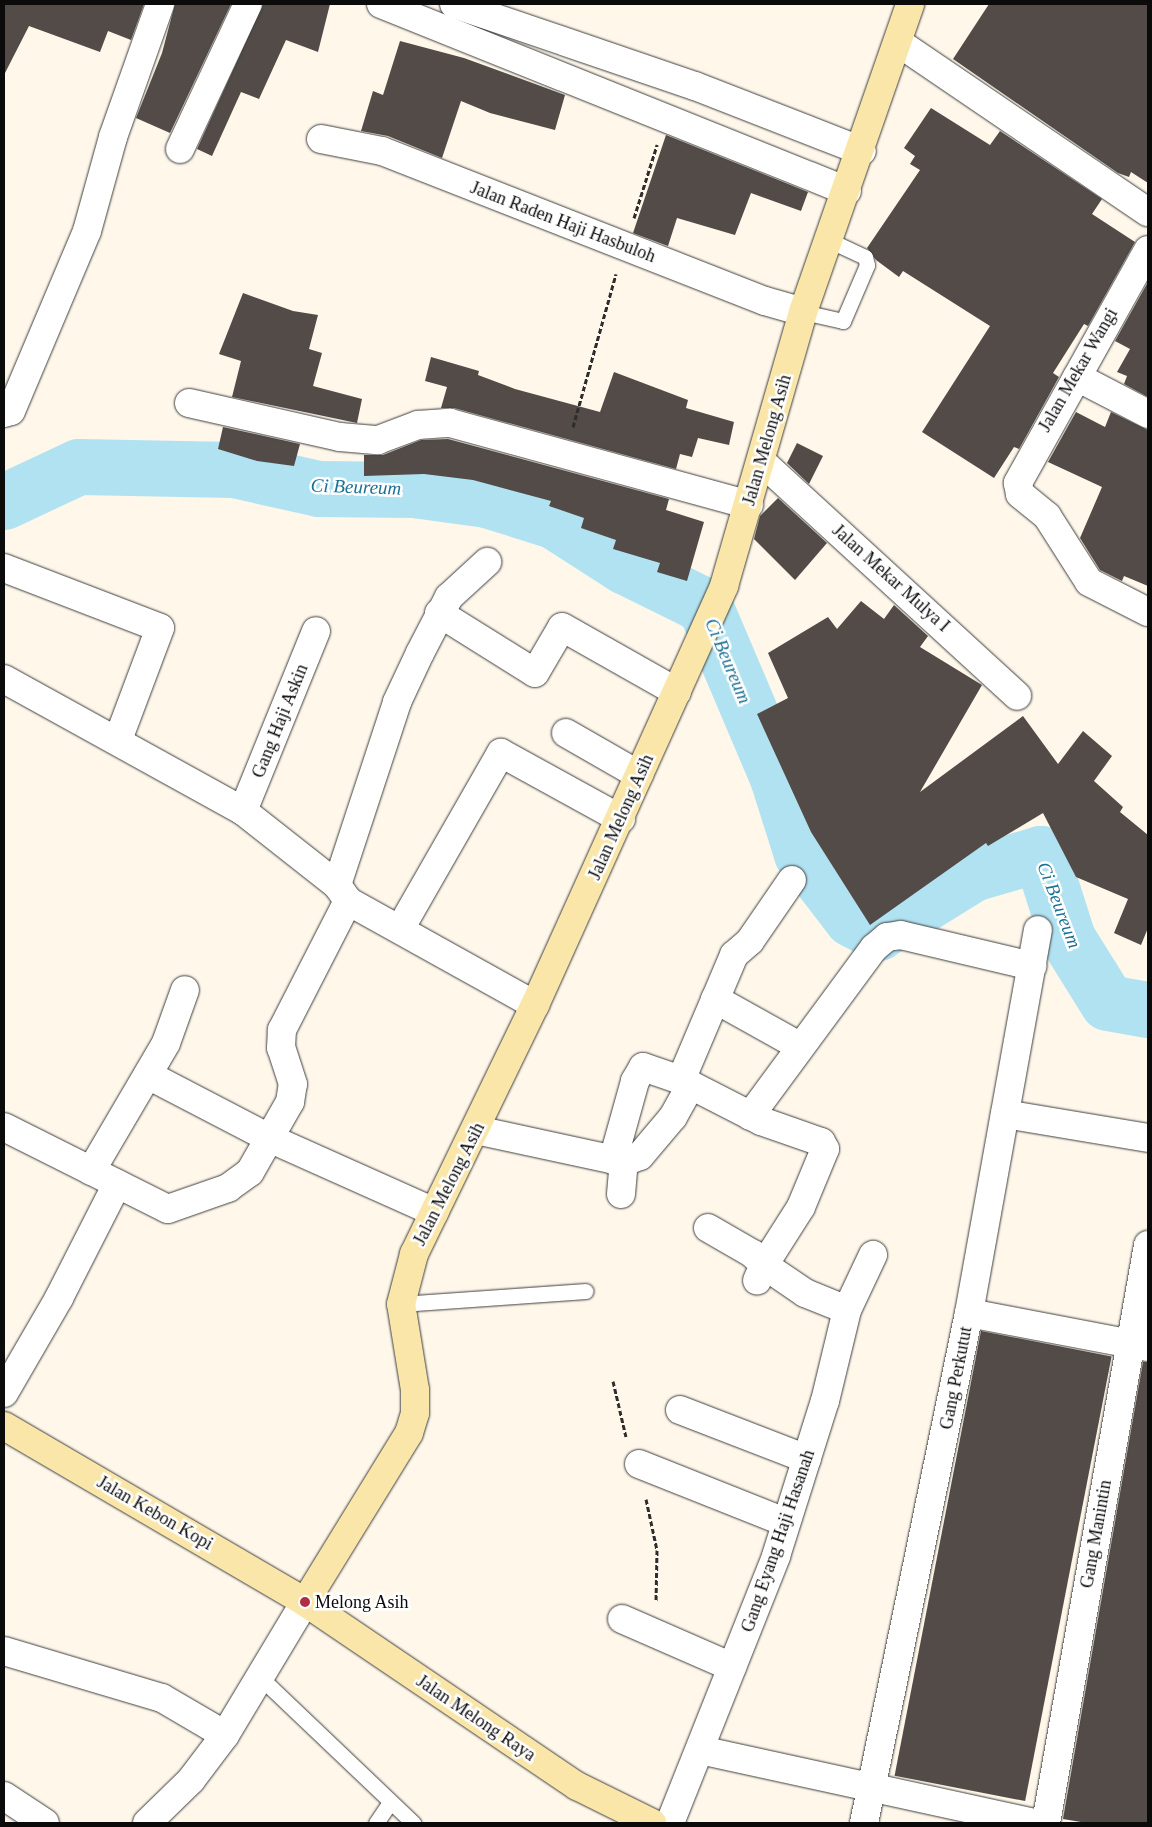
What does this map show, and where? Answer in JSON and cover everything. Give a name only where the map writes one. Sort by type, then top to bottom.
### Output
[{"type":"main road","name":"Jalan Melong Asih","points":[[305,1602],[409,1433],[415,1412],[415,1390],[402,1325],[401,1304],[414,1254],[476,1130],[621,819],[724,586],[762,462],[803,312],[862,151],[899,43],[910,4]]},
{"type":"main road","name":"Jalan Kebon Kopi","points":[[4,1426],[305,1602]]},
{"type":"main road","name":"Jalan Melong Raya","points":[[305,1602],[577,1786],[652,1823]]},
{"type":"street","points":[[4,413],[11,411],[87,231],[113,137],[160,4]]},
{"type":"street","points":[[180,149],[248,4]]},
{"type":"street","points":[[381,4],[847,191]]},
{"type":"street","points":[[454,4],[695,86],[862,151]]},
{"type":"street","points":[[899,43],[1148,212]]},
{"type":"street","name":"Jalan Raden Haji Hasbuloh","points":[[321,139],[382,152],[624,246],[803,312]]},
{"type":"street","name":"Jalan Mekar Wangi","points":[[1148,250],[1020,474],[1020,494],[1047,516],[1089,582],[1148,612]]},
{"type":"street","points":[[1077,377],[1148,414]]},
{"type":"street","points":[[189,403],[340,437],[378,440],[418,425],[450,423],[749,504]]},
{"type":"street","name":"Jalan Mekar Mulya I","points":[[762,462],[1017,696]]},
{"type":"street","points":[[4,1127],[168,1209],[181,1207],[228,1188],[250,1172],[271,1139],[290,1102],[293,1084],[281,1048],[282,1030],[342,893],[397,702],[439,613],[449,597],[487,562]]},
{"type":"street","points":[[4,568],[160,628],[118,740]]},
{"type":"street","points":[[439,613],[535,673],[562,627],[677,692]]},
{"type":"street","name":"Gang Haji Askin","points":[[243,811],[316,631]]},
{"type":"street","points":[[4,679],[118,740],[243,811],[342,893],[400,929],[535,1004]]},
{"type":"street","points":[[566,733],[639,775]]},
{"type":"street","points":[[400,929],[501,753],[621,819]]},
{"type":"street","points":[[476,1130],[618,1161],[640,1156],[672,1117],[715,999],[734,955],[750,941],[792,880]]},
{"type":"street","name":"Gang Perkutut","points":[[864,1823],[969,1313],[1038,930]]},
{"type":"street","points":[[750,1116],[799,1046],[874,948],[887,936],[901,935],[1032,966]]},
{"type":"street","points":[[91,1171],[166,1043],[185,990]]},
{"type":"street","points":[[715,999],[799,1046]]},
{"type":"street","points":[[621,1194],[618,1161],[640,1069],[647,1067],[686,1082],[750,1116],[825,1145],[800,1207],[760,1273]]},
{"type":"street","points":[[148,1075],[271,1139],[434,1212]]},
{"type":"street","points":[[1005,1114],[1148,1138]]},
{"type":"street","points":[[4,1393],[59,1298],[117,1184]]},
{"type":"street","points":[[708,1228],[753,1254],[760,1273],[805,1294],[847,1310]]},
{"type":"street","name":"Gang Manintin","points":[[1046,1823],[1139,1345],[1148,1245]]},
{"type":"street","name":"Gang Eyang Haji Hasanah","points":[[670,1823],[732,1667],[785,1522],[806,1459],[847,1310],[873,1255]]},
{"type":"street","points":[[969,1313],[1139,1345]]},
{"type":"street","points":[[680,1410],[806,1459]]},
{"type":"street","points":[[639,1464],[785,1522]]},
{"type":"street","points":[[147,1823],[191,1780],[225,1736],[262,1680],[305,1602]]},
{"type":"street","points":[[622,1619],[732,1667]]},
{"type":"street","points":[[4,1651],[162,1698],[225,1736]]},
{"type":"street","points":[[700,1750],[1034,1823]]},
{"type":"street","points":[[4,1796],[45,1823]]},
{"type":"lane","points":[[803,312],[843,321],[863,274],[865,257],[829,240]]},
{"type":"lane","points":[[401,1304],[586,1291]]},
{"type":"lane","points":[[262,1680],[389,1804],[413,1823]]},
{"type":"lane","points":[[376,1823],[389,1804]]},
{"type":"path","points":[[565,454],[624,246],[665,118]]},
{"type":"path","points":[[613,1381],[621,1426],[639,1464],[657,1550],[656,1608],[650,1632]]},
{"type":"building","points":[[4,4],[144,4],[131,40],[108,31],[100,52],[29,26],[4,75]]},
{"type":"building","points":[[175,4],[231,4],[170,133],[136,118],[162,53]]},
{"type":"building","points":[[263,4],[330,4],[318,52],[286,40],[259,99],[241,92],[212,156],[197,149]]},
{"type":"building","points":[[989,4],[1148,4],[1148,183],[1131,172],[1129,177],[1118,173],[953,59]]},
{"type":"building","points":[[400,41],[464,58],[565,95],[555,130],[490,113],[461,101],[442,158],[388,136],[361,131],[373,91],[383,95]]},
{"type":"building","points":[[931,108],[990,145],[1000,131],[1102,199],[1092,214],[1135,242],[1088,326],[1084,324],[1053,373],[1059,377],[1019,449],[1014,447],[994,478],[922,432],[990,326],[903,271],[899,277],[876,260],[867,248],[920,170],[910,164],[915,156],[904,148]]},
{"type":"building","points":[[666,135],[808,192],[801,211],[751,193],[735,235],[677,218],[668,246],[633,233]]},
{"type":"building","points":[[1148,282],[1148,397],[1124,384],[1127,376],[1117,372],[1130,349],[1115,341]]},
{"type":"building","points":[[243,293],[293,311],[318,315],[309,349],[322,353],[313,386],[362,399],[357,423],[232,397],[241,361],[219,354]]},
{"type":"building","points":[[431,357],[479,371],[478,375],[515,389],[600,412],[614,372],[688,400],[686,408],[734,422],[729,445],[698,438],[692,457],[680,454],[676,469],[454,408],[441,408],[447,387],[425,381]]},
{"type":"building","points":[[1076,412],[1105,427],[1111,412],[1148,430],[1148,586],[1124,576],[1122,581],[1100,570],[1080,538],[1102,487],[1048,462]]},
{"type":"building","points":[[223,427],[300,444],[294,466],[257,461],[218,449]]},
{"type":"building","points":[[448,439],[669,499],[666,510],[704,522],[687,581],[657,572],[660,563],[613,549],[616,540],[581,528],[584,518],[549,506],[551,501],[473,480],[424,474],[364,476],[364,455],[383,455],[421,440]]},
{"type":"building","points":[[797,443],[823,456],[809,484],[787,463]]},
{"type":"building","points":[[778,498],[827,543],[795,580],[754,539],[760,516]]},
{"type":"building","points":[[861,601],[884,619],[894,605],[928,636],[920,647],[982,685],[920,792],[1023,716],[1058,764],[1083,731],[1112,756],[1094,781],[1123,807],[1120,812],[1148,835],[1148,928],[1141,945],[1114,933],[1128,899],[1076,877],[1043,813],[988,846],[986,843],[870,925],[811,832],[757,714],[788,698],[768,653],[828,617],[837,629]]},
{"type":"building","points":[[981,1331],[1112,1356],[1025,1801],[895,1776]]},
{"type":"building","points":[[1143,1362],[1148,1362],[1148,1823],[1087,1823],[1063,1819]]},
{"type":"waterway","name":"Ci Beureum","points":[[4,502],[79,467],[234,470],[319,489],[414,490],[487,500],[554,521],[626,567],[705,606],[778,778],[802,854],[852,919],[878,933],[973,874],[1041,854],[1068,939],[1108,1003],[1148,1010]]},
{"type":"place","name":"Melong Asih","points":[[305,1602]]}]
